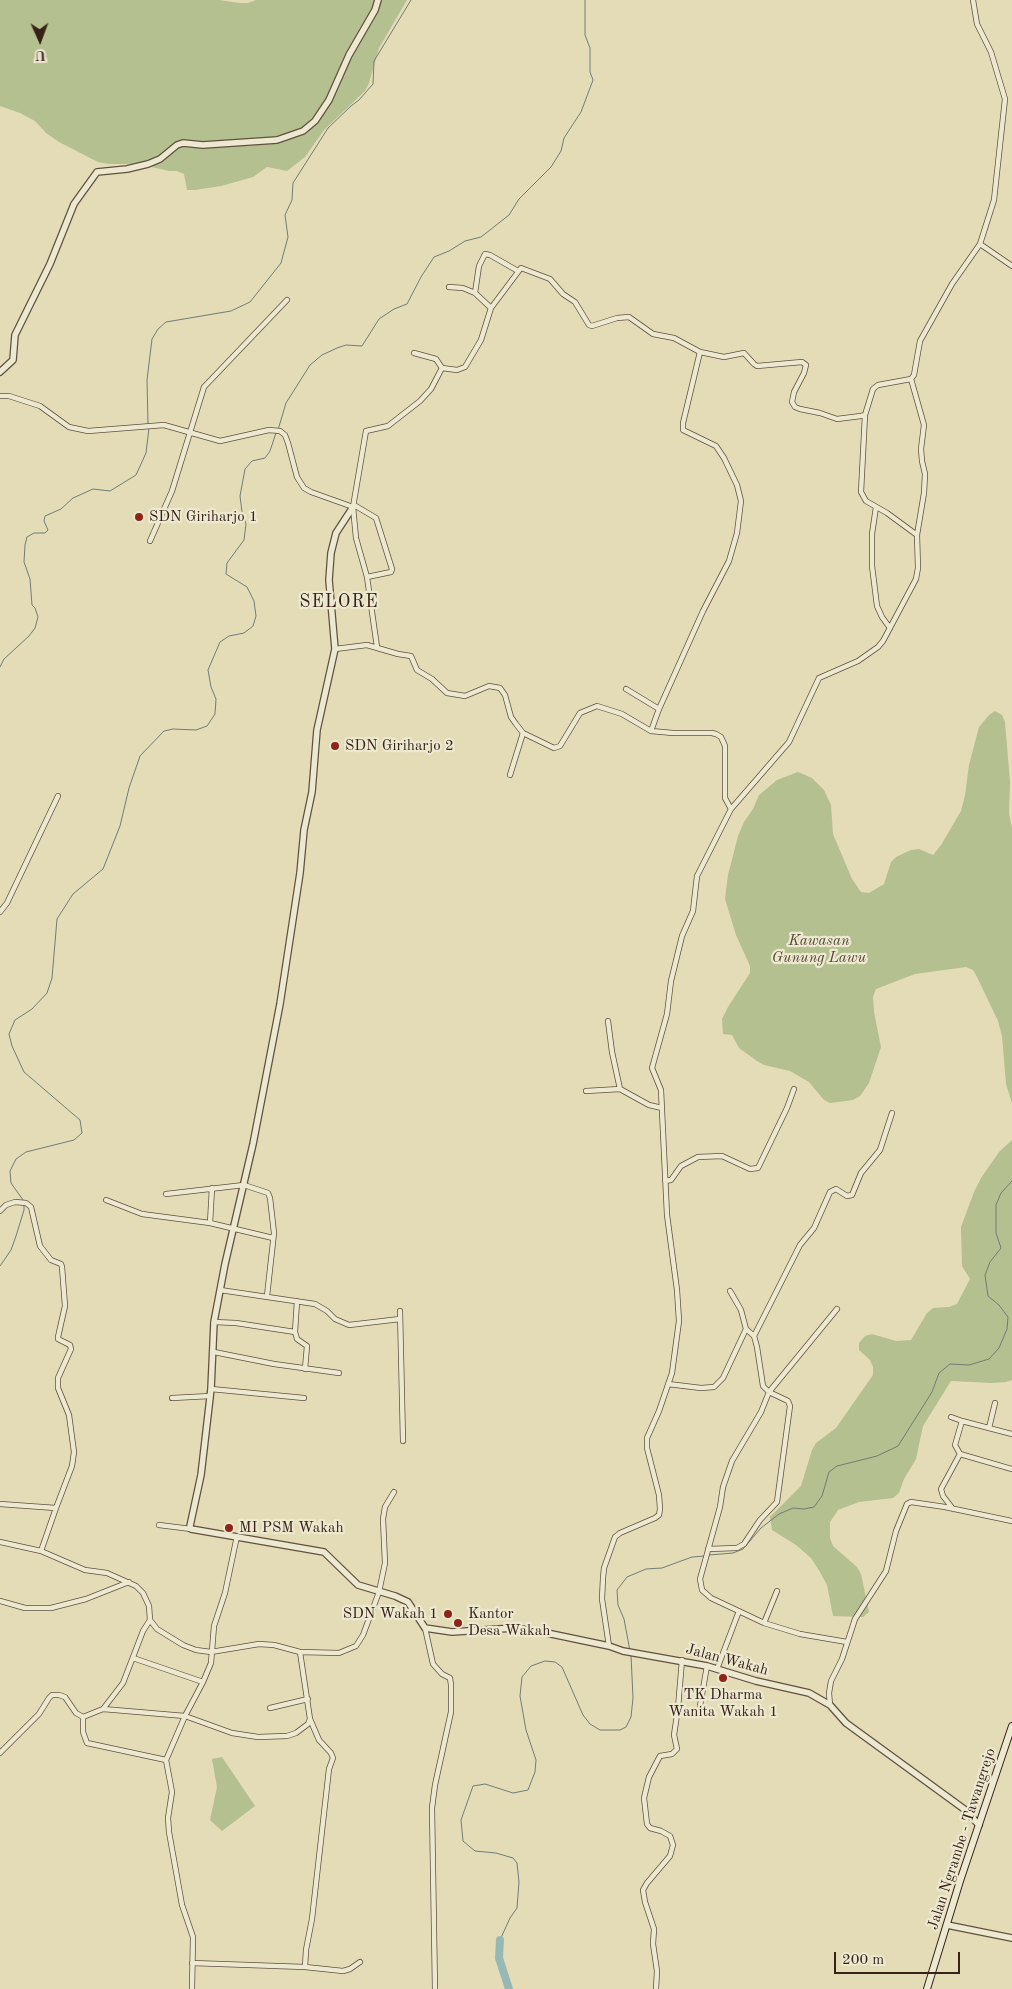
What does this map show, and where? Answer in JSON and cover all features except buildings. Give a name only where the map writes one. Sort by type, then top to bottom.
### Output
[{"type":"main road","name":"Jalan Ngrambe - Tawangrejo","points":[[927,1989],[1012,1726]]},
{"type":"street","points":[[0,372],[13,360],[15,334],[50,264],[74,204],[97,172],[127,169],[148,164],[160,159],[177,145],[268,141],[277,140],[303,131],[315,121],[329,100],[348,54],[375,10],[378,0]]},
{"type":"street","points":[[917,535],[866,501],[860,487],[865,415],[873,389],[878,385],[911,379],[914,375],[920,341],[952,284],[980,244],[994,200],[1005,98],[991,52],[976,24],[973,0]]},
{"type":"street","points":[[980,244],[1012,266]]},
{"type":"street","points":[[475,293],[479,266],[485,254],[490,254],[518,271]]},
{"type":"street","points":[[414,353],[436,359],[442,368],[457,370],[465,367],[481,340],[491,308],[518,271],[524,268],[550,280],[562,294],[574,302],[589,325],[595,326],[617,318],[629,317],[652,334],[669,336],[700,352],[724,357],[744,353],[757,366],[802,362],[806,365],[804,373],[792,397],[795,407],[837,419],[865,415]]},
{"type":"street","points":[[449,287],[463,288],[475,293],[491,308]]},
{"type":"street","points":[[150,541],[172,492],[204,387],[287,300]]},
{"type":"street","points":[[651,730],[702,611],[729,561],[737,533],[741,501],[737,485],[716,446],[683,430],[700,352]]},
{"type":"street","points":[[377,647],[367,577],[356,538],[353,506],[366,431],[388,426],[420,401],[431,390],[442,368]]},
{"type":"street","points":[[609,1646],[602,1599],[604,1568],[615,1537],[620,1533],[642,1525],[659,1514],[659,1495],[647,1448],[647,1438],[659,1411],[676,1359],[679,1321],[678,1290],[668,1232],[661,1090],[652,1064],[667,1014],[671,980],[682,936],[693,911],[697,876],[731,809],[789,742],[819,678],[870,654],[883,641],[916,579],[918,568],[917,535],[925,474],[922,462],[924,425],[911,379]]},
{"type":"street","points":[[0,396],[40,406],[69,427],[79,429],[95,430],[164,425],[220,441],[274,430],[280,432],[285,435],[296,478],[304,488],[353,506],[372,514],[376,518],[392,569],[391,572],[367,577]]},
{"type":"street","points":[[191,1530],[190,1526],[201,1475],[211,1389],[214,1322],[244,1185],[280,1004],[300,873],[304,830],[312,792],[317,730],[335,649],[329,580],[331,553],[336,532],[353,506]]},
{"type":"street","points":[[876,507],[872,534],[872,566],[877,606],[890,628]]},
{"type":"street","points":[[335,649],[367,645],[411,656],[417,670],[432,679],[447,693],[465,696],[489,686],[500,688],[505,695],[511,717],[523,733],[548,747],[556,748],[560,746],[580,713],[598,706],[622,714],[651,730],[673,733],[712,733],[721,737],[725,746],[725,798],[731,809]]},
{"type":"street","points":[[626,689],[659,709]]},
{"type":"street","points":[[510,775],[523,733]]},
{"type":"street","points":[[0,912],[7,903],[58,796]]},
{"type":"street","points":[[608,1021],[620,1089]]},
{"type":"street","points":[[665,1181],[672,1180],[681,1166],[698,1157],[722,1156],[750,1168],[758,1168],[787,1108],[794,1088]]},
{"type":"street","points":[[586,1091],[620,1089],[649,1105],[662,1108]]},
{"type":"street","points":[[754,1336],[800,1245],[814,1228],[830,1192],[836,1189],[847,1196],[852,1195],[861,1173],[880,1150],[892,1113]]},
{"type":"street","points":[[166,1194],[244,1185],[268,1194],[270,1198],[273,1238],[267,1296]]},
{"type":"street","points":[[210,1223],[212,1188]]},
{"type":"street","points":[[106,1200],[142,1214],[210,1223],[273,1238]]},
{"type":"street","points":[[0,1212],[10,1204],[23,1202],[31,1207],[40,1246],[51,1260],[62,1267],[65,1306],[58,1337],[71,1346],[58,1382],[58,1388],[68,1416],[74,1452],[72,1466],[41,1551]]},
{"type":"street","points":[[220,1290],[297,1301],[321,1307],[335,1319],[349,1325],[400,1319]]},
{"type":"street","points":[[707,1551],[737,1548],[744,1544],[760,1520],[779,1498],[790,1406],[788,1401],[769,1392],[764,1386],[754,1336],[746,1329],[742,1310],[730,1292]]},
{"type":"street","points":[[297,1301],[295,1332],[297,1339],[307,1346],[305,1369]]},
{"type":"street","points":[[837,1309],[769,1392],[760,1412],[732,1461],[723,1487],[720,1507],[700,1579],[702,1590],[719,1603],[764,1623],[800,1634],[847,1642]]},
{"type":"street","points":[[400,1312],[403,1441]]},
{"type":"street","points":[[214,1322],[236,1323],[295,1332]]},
{"type":"street","points":[[668,1384],[701,1388],[714,1387],[722,1378],[746,1329]]},
{"type":"street","points":[[214,1352],[274,1364],[339,1373]]},
{"type":"street","points":[[211,1389],[304,1398]]},
{"type":"street","points":[[172,1398],[210,1396]]},
{"type":"street","points":[[989,1428],[995,1404]]},
{"type":"street","points":[[951,1417],[1012,1434]]},
{"type":"street","points":[[962,1421],[955,1445],[960,1454],[1012,1469]]},
{"type":"street","points":[[954,1510],[943,1496],[942,1489],[960,1454]]},
{"type":"street","points":[[0,1542],[41,1551],[85,1570],[107,1573],[129,1582],[143,1593],[148,1606],[150,1620],[157,1629],[183,1645],[211,1652],[259,1644],[274,1645],[300,1652],[339,1653],[356,1646],[363,1635],[379,1592],[385,1563],[383,1519],[385,1507],[394,1492]]},
{"type":"street","points":[[830,1705],[829,1693],[831,1682],[842,1659],[855,1620],[886,1571],[905,1505],[911,1502],[1012,1521]]},
{"type":"street","points":[[0,1504],[56,1508]]},
{"type":"street","points":[[160,1524],[324,1552],[358,1585],[408,1602],[425,1628],[433,1664],[442,1674],[450,1678],[451,1685],[451,1712],[435,1785],[432,1808],[435,1989]]},
{"type":"street","points":[[192,1989],[193,1938],[182,1905],[169,1832],[168,1818],[172,1792],[166,1760],[211,1663],[214,1626],[226,1593],[237,1536]]},
{"type":"street","points":[[0,1601],[25,1608],[51,1608],[86,1598],[129,1582]]},
{"type":"street","points":[[764,1623],[777,1591]]},
{"type":"street","points":[[717,1669],[739,1611]]},
{"type":"street","points":[[103,1709],[123,1683],[143,1631],[150,1620]]},
{"type":"street","name":"Jalan Wakah","points":[[425,1628],[452,1632],[514,1628],[609,1646],[623,1651],[682,1660],[809,1693],[830,1705],[846,1723],[964,1809],[979,1825]]},
{"type":"street","points":[[300,1652],[310,1719],[319,1740],[333,1758],[329,1769],[305,1968]]},
{"type":"street","points":[[134,1658],[203,1682]]},
{"type":"street","points":[[656,1989],[657,1971],[653,1944],[654,1929],[643,1890],[670,1856],[673,1845],[670,1836],[650,1828],[647,1824],[644,1798],[649,1777],[660,1756],[672,1754],[677,1749],[674,1735],[682,1660]]},
{"type":"street","points":[[700,1706],[708,1666]]},
{"type":"street","points":[[0,1753],[39,1714],[52,1696],[59,1695],[65,1697],[76,1713],[83,1717]]},
{"type":"street","points":[[270,1708],[308,1699]]},
{"type":"street","points":[[83,1717],[103,1709],[185,1716],[232,1734],[258,1737],[287,1736],[296,1733],[308,1724],[310,1719]]},
{"type":"street","points":[[83,1717],[83,1732],[88,1743],[166,1760]]},
{"type":"street","points":[[947,1925],[1012,1938]]},
{"type":"street","points":[[192,1962],[343,1971],[350,1969],[360,1962]]},
{"type":"green space","points":[[0,0],[219,0],[248,3],[256,0],[407,0],[379,48],[365,91],[324,130],[305,157],[287,171],[267,167],[253,177],[221,186],[187,190],[184,174],[139,164],[108,164],[98,162],[59,142],[46,133],[35,121],[0,106]]},
{"type":"green space","name":"Kawasan Gunung Lawu","points":[[995,711],[1002,715],[1005,722],[1010,782],[1009,813],[1012,828],[1012,1103],[1006,1084],[1002,1036],[998,1021],[973,970],[966,967],[915,974],[876,989],[873,997],[874,1012],[881,1047],[869,1083],[860,1096],[853,1100],[830,1103],[824,1100],[809,1082],[790,1071],[764,1065],[739,1048],[732,1035],[723,1034],[722,1019],[750,973],[750,966],[736,935],[725,899],[728,875],[738,836],[759,795],[777,780],[798,772],[812,778],[824,790],[831,805],[833,834],[852,879],[861,892],[869,893],[884,884],[891,862],[896,857],[911,850],[919,849],[933,855],[941,845],[961,811],[969,765],[979,727]]},
{"type":"green space","points":[[1012,1140],[1012,1380],[992,1383],[951,1381],[923,1426],[916,1459],[904,1479],[899,1493],[893,1498],[859,1502],[838,1510],[830,1522],[830,1538],[833,1546],[857,1567],[861,1574],[869,1612],[863,1617],[833,1616],[827,1585],[820,1572],[811,1558],[796,1545],[772,1530],[770,1517],[801,1486],[816,1443],[836,1428],[873,1375],[873,1367],[870,1360],[859,1350],[859,1343],[865,1336],[872,1334],[896,1341],[911,1340],[927,1313],[933,1308],[949,1307],[957,1304],[970,1279],[962,1266],[961,1227],[981,1178],[999,1152]]},
{"type":"green space","points":[[222,1757],[255,1806],[222,1831],[210,1820],[217,1787],[212,1759]]},
{"type":"waterway","points":[[148,424],[147,380],[152,339],[158,329],[166,322],[231,311],[250,302],[281,263],[288,237],[285,215],[292,200],[293,183],[328,128],[359,100],[373,84],[374,61],[411,0]]},
{"type":"waterway","points":[[278,430],[286,403],[310,365],[322,355],[337,348],[346,345],[362,346],[379,319],[394,309],[407,304],[434,257],[449,251],[465,241],[481,237],[509,215],[519,199],[551,167],[561,151],[564,138],[581,112],[593,80],[590,72],[590,48],[585,35],[585,0]]},
{"type":"waterway","points":[[0,667],[4,659],[29,636],[35,628],[38,617],[32,605],[30,579],[24,562],[27,537],[34,533],[45,533],[48,530],[44,521],[45,516],[61,509],[73,498],[93,489],[110,491],[136,475],[146,453],[149,428]]},
{"type":"waterway","points":[[23,1200],[11,1183],[10,1171],[16,1159],[26,1152],[74,1140],[82,1133],[80,1120],[24,1072],[12,1046],[9,1034],[15,1020],[32,1009],[47,993],[52,978],[57,919],[73,894],[103,869],[120,826],[129,788],[140,756],[164,731],[173,729],[196,730],[207,726],[215,714],[216,699],[211,687],[208,670],[220,642],[229,636],[244,633],[253,626],[256,616],[254,601],[247,587],[226,574],[227,563],[244,540],[246,524],[240,496],[245,469],[252,461],[265,458],[270,451],[276,433]]},
{"type":"waterway","points":[[709,1555],[733,1553],[743,1549],[761,1528],[779,1514],[793,1508],[804,1509],[814,1507],[822,1496],[829,1472],[837,1466],[877,1456],[898,1446],[932,1392],[939,1373],[950,1364],[969,1365],[989,1359],[999,1348],[1007,1329],[1008,1317],[999,1305],[988,1296],[985,1275],[990,1262],[1001,1248],[996,1233],[996,1205],[1001,1193],[1012,1181]]},
{"type":"waterway","points":[[0,1266],[11,1250],[24,1210],[24,1204]]},
{"type":"waterway","points":[[630,1651],[624,1619],[618,1605],[617,1590],[627,1577],[646,1569],[662,1568],[692,1557],[705,1556]]},
{"type":"waterway","points":[[500,1940],[517,1908],[519,1882],[517,1863],[513,1858],[496,1853],[475,1851],[463,1841],[461,1820],[473,1786],[485,1784],[513,1793],[528,1790],[535,1772],[536,1760],[526,1730],[520,1696],[522,1677],[531,1666],[545,1661],[555,1662],[562,1667],[583,1715],[590,1724],[600,1730],[620,1730],[626,1727],[631,1717],[633,1698],[631,1655]]},
{"type":"waterway","points":[[500,1940],[499,1958],[509,1989]]},
{"type":"place","name":"SDN Giriharjo 1","points":[[139,517]]},
{"type":"place","name":"SDN Giriharjo 2","points":[[335,746]]},
{"type":"place","name":"MI PSM Wakah","points":[[229,1528]]},
{"type":"place","name":"SDN Wakah 1","points":[[448,1614]]},
{"type":"place","name":"Kantor Desa Wakah","points":[[458,1623]]},
{"type":"place","name":"TK Dharma Wanita Wakah 1","points":[[723,1678]]},
{"type":"district","name":"SELORE","points":[[339,602]]}]
